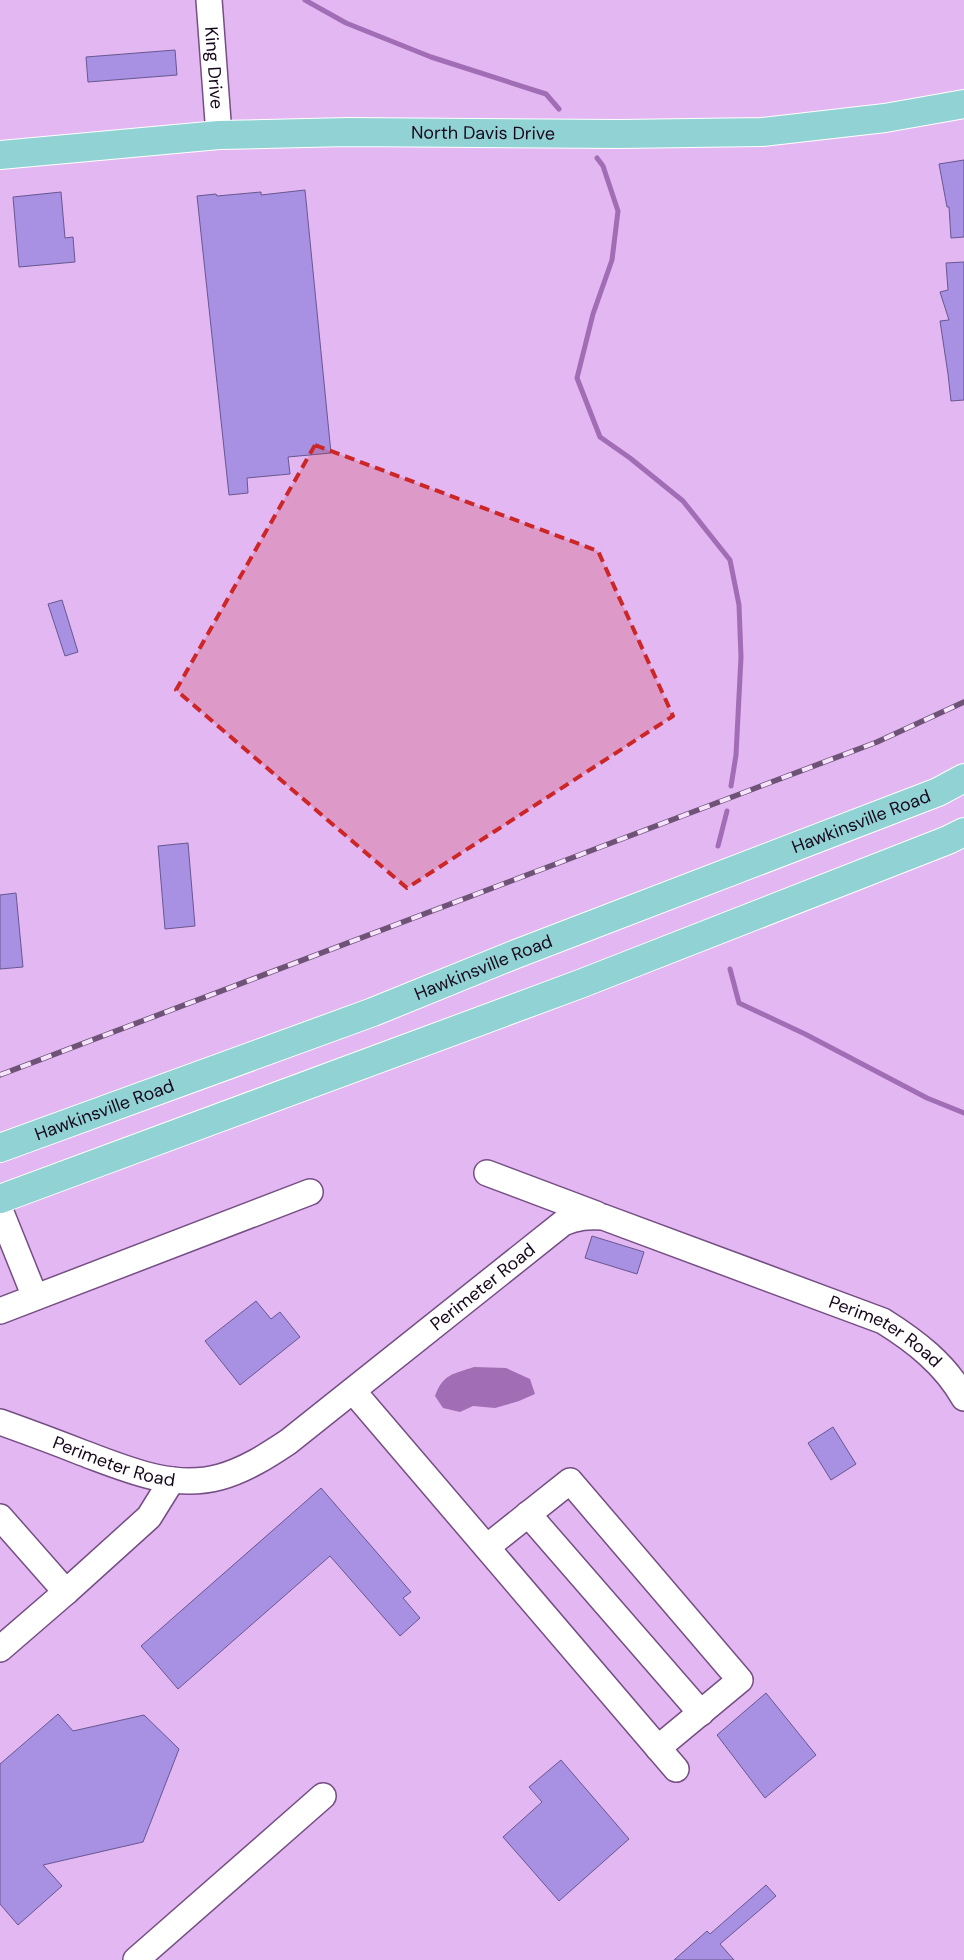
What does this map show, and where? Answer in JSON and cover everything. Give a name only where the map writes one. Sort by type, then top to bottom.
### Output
[{"type":"main road","name":"North Davis Drive","points":[[0,155],[219,135],[348,132],[620,134],[762,132],[885,118],[964,104]]},
{"type":"main road","name":"Hawkinsville Road","points":[[0,1148],[373,1012],[516,954],[938,792],[964,778]]},
{"type":"main road","points":[[0,1199],[580,984],[940,844],[964,832]]},
{"type":"street","name":"King Drive","points":[[208,0],[219,135]]},
{"type":"street","points":[[487,1173],[603,1217]]},
{"type":"street","points":[[0,1311],[310,1192]]},
{"type":"street","points":[[0,1210],[35,1297]]},
{"type":"street","name":"Perimeter Road","points":[[0,1422],[142,1474],[172,1480],[219,1478],[262,1460],[288,1442],[563,1223],[576,1217],[603,1217],[883,1321],[915,1342],[955,1382],[964,1398]]},
{"type":"street","points":[[353,1391],[676,1769]]},
{"type":"street","points":[[0,1650],[149,1516],[172,1480]]},
{"type":"street","points":[[487,1547],[570,1481],[740,1680],[658,1748]]},
{"type":"street","points":[[528,1514],[701,1713]]},
{"type":"street","points":[[0,1517],[66,1592]]},
{"type":"street","points":[[136,1960],[323,1796]]},
{"type":"highlighted area","points":[[315,445],[598,551],[673,716],[407,888],[176,690]]},
{"type":"shaded area","points":[[474,1367],[506,1368],[530,1379],[535,1394],[495,1408],[473,1406],[460,1412],[443,1408],[435,1396],[445,1379],[460,1371]]},
{"type":"building","points":[[175,50],[177,75],[88,82],[86,57]]},
{"type":"building","points":[[964,160],[964,237],[951,238],[949,207],[947,207],[939,164]]},
{"type":"building","points":[[305,190],[331,453],[288,457],[290,474],[247,478],[248,493],[229,495],[197,196],[261,192],[261,195]]},
{"type":"building","points":[[61,192],[65,238],[73,237],[75,262],[19,267],[13,197]]},
{"type":"building","points":[[964,262],[964,400],[951,401],[940,321],[949,320],[940,292],[948,290],[946,263]]},
{"type":"building","points":[[62,600],[78,652],[65,656],[48,604]]},
{"type":"building","points":[[188,843],[195,926],[165,929],[158,846]]},
{"type":"building","points":[[16,893],[23,967],[0,969],[0,895]]},
{"type":"building","points":[[592,1236],[644,1252],[637,1274],[585,1258]]},
{"type":"building","points":[[256,1301],[271,1319],[280,1312],[300,1337],[240,1385],[205,1341]]},
{"type":"building","points":[[833,1427],[856,1464],[831,1480],[808,1443]]},
{"type":"building","points":[[321,1488],[411,1592],[403,1598],[420,1618],[400,1636],[330,1556],[178,1689],[141,1646]]},
{"type":"building","points":[[766,1693],[816,1755],[765,1798],[717,1735]]},
{"type":"building","points":[[58,1714],[73,1731],[144,1715],[179,1749],[143,1842],[43,1865],[62,1886],[18,1925],[0,1904],[0,1764]]},
{"type":"building","points":[[561,1760],[629,1839],[559,1901],[503,1837],[542,1802],[529,1787]]},
{"type":"building","points":[[766,1885],[776,1896],[720,1944],[734,1960],[674,1960],[707,1931],[710,1934]]},
{"type":"waterway","points":[[305,0],[346,23],[431,57],[546,94],[559,109]]},
{"type":"waterway","points":[[597,158],[603,166],[618,211],[612,260],[593,314],[577,378],[600,437],[630,458],[683,501],[730,560],[739,605],[741,657],[736,755],[731,786]]},
{"type":"waterway","points":[[718,846],[727,811]]},
{"type":"waterway","points":[[730,969],[739,1003],[805,1034],[927,1098],[964,1113]]},
{"type":"railway","points":[[0,1075],[877,742],[964,702]]}]
